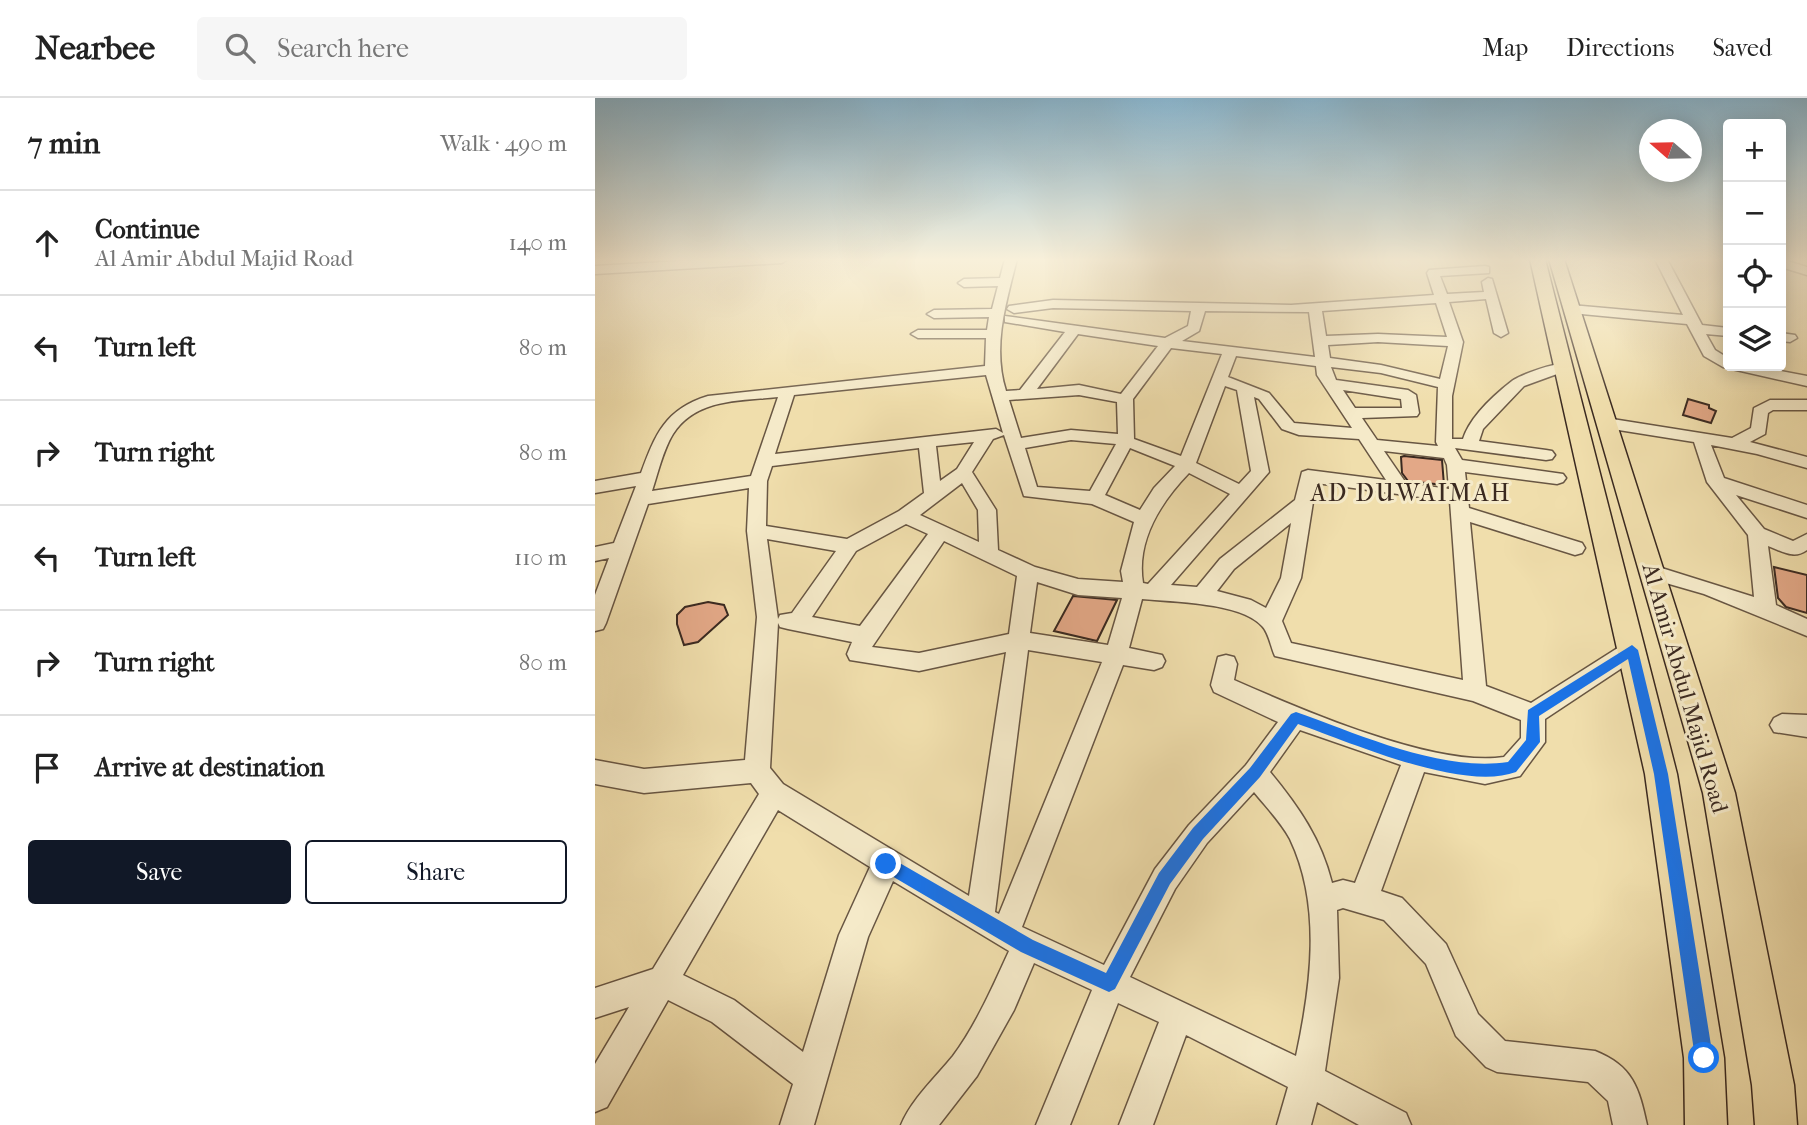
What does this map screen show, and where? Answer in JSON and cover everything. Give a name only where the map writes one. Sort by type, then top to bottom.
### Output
[{"type":"main road","name":"Al Amir Abdul Majid Road","points":[[1556,307],[1606,423],[1719,793],[1770,1072],[1776,1125]]},
{"type":"main road","name":"Al Amir Abdul Majid Road","points":[[1571,309],[1563,367],[1661,774],[1704,1058],[1706,1125]]},
{"type":"street","points":[[1007,307],[1007,314]]},
{"type":"street","points":[[1009,307],[993,341],[992,370],[1030,492],[1095,498],[1144,519]]},
{"type":"street","points":[[934,314],[1007,314],[1040,307]]},
{"type":"street","points":[[1195,307],[1330,307]]},
{"type":"street","points":[[1095,498],[1126,441],[1125,399],[1167,343],[1194,328],[1199,307]]},
{"type":"street","points":[[1444,307],[1455,342],[1444,396],[1459,504],[1475,692]]},
{"type":"street","points":[[1494,307],[1501,333]]},
{"type":"street","points":[[1685,307],[1709,353],[1723,361]]},
{"type":"street","points":[[1315,308],[1325,375],[1400,488]]},
{"type":"street","points":[[1571,309],[1723,331]]},
{"type":"street","points":[[1007,314],[1074,329],[1167,343],[1402,373],[1448,385]]},
{"type":"street","points":[[1025,394],[1074,329]]},
{"type":"street","points":[[918,334],[993,341]]},
{"type":"street","points":[[1320,341],[1412,338],[1455,342]]},
{"type":"street","points":[[1143,592],[1131,571],[1144,519],[1160,492],[1186,466],[1231,350]]},
{"type":"street","points":[[1469,444],[1475,427],[1519,383],[1563,367]]},
{"type":"street","points":[[595,623],[664,434],[679,416],[696,404],[714,399],[992,370]]},
{"type":"street","points":[[1758,371],[1807,381]]},
{"type":"street","points":[[1221,380],[1264,396],[1288,426],[1299,430],[1450,453],[1557,478]]},
{"type":"street","points":[[1331,384],[1408,394],[1411,413],[1350,413]]},
{"type":"street","points":[[919,1125],[966,1065],[1003,999],[1016,940],[1116,656],[1143,592],[1260,472],[1244,387]]},
{"type":"street","points":[[1000,396],[1079,390],[1125,399]]},
{"type":"street","points":[[595,1095],[663,981],[766,782],[768,617],[756,531],[762,471],[787,393]]},
{"type":"street","points":[[1738,442],[1759,430],[1760,411],[1770,405],[1807,405]]},
{"type":"street","points":[[1606,423],[1701,439],[1738,442],[1807,463]]},
{"type":"street","points":[[640,499],[762,471],[927,442],[987,435],[1014,438],[1079,435],[1126,441],[1159,451],[1240,492]]},
{"type":"street","points":[[797,623],[849,546],[906,516],[963,473],[987,435]]},
{"type":"street","points":[[1701,439],[1716,482],[1757,534],[1803,551]]},
{"type":"street","points":[[927,442],[933,495]]},
{"type":"street","points":[[1450,453],[1469,444],[1546,455]]},
{"type":"street","points":[[963,473],[984,497],[991,523],[988,554]]},
{"type":"street","points":[[1271,621],[1291,578],[1308,476],[1400,488],[1459,504],[1575,548]]},
{"type":"street","points":[[595,487],[648,478]]},
{"type":"street","points":[[1716,482],[1807,512]]},
{"type":"street","points":[[1202,595],[1227,564],[1303,503]]},
{"type":"street","points":[[906,516],[1028,572],[1078,587],[1202,595],[1244,606],[1271,621],[1283,650],[1475,692],[1533,714]]},
{"type":"street","points":[[756,531],[849,546]]},
{"type":"street","points":[[940,532],[865,636],[858,654],[919,662],[1020,640],[1154,662]]},
{"type":"street","points":[[1757,534],[1766,610]]},
{"type":"street","points":[[595,554],[622,549]]},
{"type":"street","points":[[980,919],[1028,572]]},
{"type":"street","points":[[1652,572],[1688,580],[1807,628]]},
{"type":"street","points":[[768,617],[865,636]]},
{"type":"street","points":[[1533,714],[1632,650]]},
{"type":"street","points":[[1226,664],[1222,685],[1296,718],[1416,759],[1485,772],[1511,768],[1533,742],[1533,714]]},
{"type":"street","points":[[1053,1125],[1109,984],[1165,879],[1198,834],[1255,773],[1296,718]]},
{"type":"street","points":[[1782,725],[1807,726]]},
{"type":"street","points":[[1363,900],[1416,759]]},
{"type":"street","points":[[595,772],[644,781],[766,782],[886,864],[1016,940],[1234,1041],[1394,1125]]},
{"type":"street","points":[[1255,773],[1300,832],[1324,900],[1324,990],[1307,1080],[1294,1125]]},
{"type":"street","points":[[797,1125],[854,935],[886,864]]},
{"type":"street","points":[[1324,900],[1343,894],[1392,908],[1436,954],[1467,1025],[1497,1056],[1595,1067],[1623,1091],[1630,1125]]},
{"type":"street","points":[[595,1003],[663,981],[723,1012],[811,1078]]},
{"type":"street","points":[[1136,1125],[1177,1015]]},
{"type":"building","points":[[1688,399],[1709,405],[1709,408],[1716,411],[1711,423],[1683,415]]},
{"type":"building","points":[[1401,457],[1442,460],[1444,485],[1408,481],[1402,473]]},
{"type":"building","points":[[1774,567],[1807,575],[1807,613],[1786,607],[1778,598]]},
{"type":"building","points":[[1073,596],[1117,600],[1097,641],[1054,631]]},
{"type":"building","points":[[708,602],[724,605],[728,615],[698,642],[684,645],[677,615],[685,607]]},
{"type":"district","name":"AD DUWAIMAH","points":[[1411,493]]},
{"type":"route","points":[[886,864],[1027,946],[1109,984],[1165,879],[1198,834],[1255,773],[1296,718],[1416,759],[1485,772],[1511,768],[1533,742],[1533,714],[1632,650],[1661,774],[1704,1058]]}]
